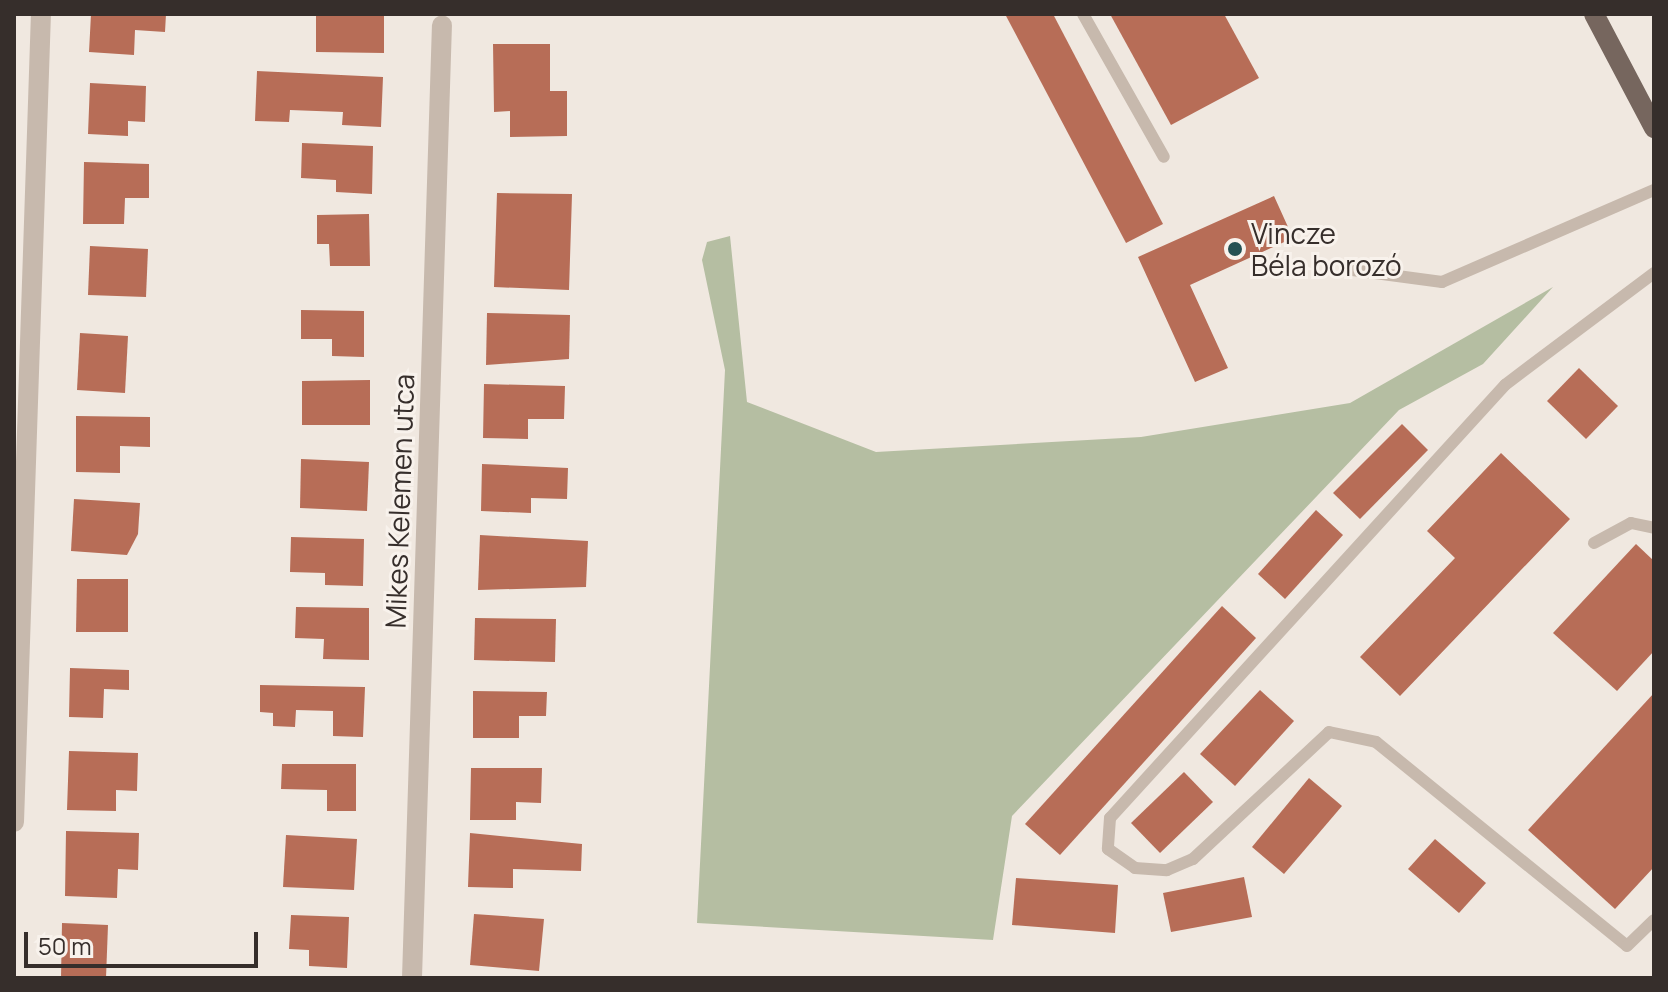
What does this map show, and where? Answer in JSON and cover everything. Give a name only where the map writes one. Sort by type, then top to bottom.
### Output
[{"type":"main road","points":[[1594,14],[1654,128]]},
{"type":"street","points":[[14,822],[41,14]]},
{"type":"street","name":"Mikes Kelemen utca","points":[[412,978],[442,25]]},
{"type":"lane","points":[[1083,14],[1164,157]]},
{"type":"lane","points":[[1345,269],[1442,282],[1654,190]]},
{"type":"lane","points":[[1654,273],[1505,385],[1110,818],[1108,849],[1135,868],[1167,870],[1193,859],[1329,732],[1376,742],[1627,946],[1654,920]]},
{"type":"lane","points":[[1594,543],[1631,523],[1654,528]]},
{"type":"green space","points":[[730,236],[747,402],[876,452],[1141,437],[1350,403],[1553,287],[1483,364],[1399,410],[1012,816],[993,940],[697,923],[725,370],[702,260],[707,242]]},
{"type":"building","points":[[91,14],[166,14],[165,32],[135,30],[134,55],[89,52]]},
{"type":"building","points":[[316,14],[384,14],[384,53],[316,52]]},
{"type":"building","points":[[1005,14],[1053,14],[1163,224],[1126,243]]},
{"type":"building","points":[[1110,14],[1224,14],[1259,78],[1171,125]]},
{"type":"building","points":[[493,44],[550,44],[550,91],[567,91],[567,136],[510,137],[510,111],[494,112]]},
{"type":"building","points":[[257,71],[383,77],[381,127],[342,125],[343,112],[290,110],[289,122],[255,121]]},
{"type":"building","points":[[90,83],[146,86],[145,122],[128,121],[128,136],[88,134]]},
{"type":"building","points":[[302,143],[373,146],[372,194],[336,192],[336,180],[301,178]]},
{"type":"building","points":[[84,162],[149,164],[149,198],[125,198],[124,224],[83,224]]},
{"type":"building","points":[[497,193],[572,194],[569,290],[494,287]]},
{"type":"building","points":[[1274,196],[1293,238],[1190,285],[1228,368],[1195,382],[1138,257]]},
{"type":"building","points":[[369,214],[370,266],[330,266],[329,244],[317,244],[317,215]]},
{"type":"building","points":[[90,246],[148,249],[146,297],[88,295]]},
{"type":"building","points":[[301,310],[364,311],[364,357],[332,356],[332,339],[301,339]]},
{"type":"building","points":[[487,313],[570,315],[569,359],[486,365]]},
{"type":"building","points":[[80,333],[128,336],[125,393],[77,390]]},
{"type":"building","points":[[1579,368],[1618,406],[1586,439],[1547,401]]},
{"type":"building","points":[[370,380],[370,425],[302,425],[302,381]]},
{"type":"building","points":[[484,384],[565,386],[564,419],[528,419],[528,439],[483,438]]},
{"type":"building","points":[[76,416],[150,417],[150,447],[120,446],[120,473],[76,472]]},
{"type":"building","points":[[1402,424],[1428,450],[1360,519],[1333,493]]},
{"type":"building","points":[[1501,453],[1570,519],[1400,696],[1360,657],[1455,558],[1427,531]]},
{"type":"building","points":[[301,459],[369,462],[367,511],[300,508]]},
{"type":"building","points":[[482,464],[568,468],[567,499],[531,498],[531,513],[481,511]]},
{"type":"building","points":[[74,499],[140,503],[138,534],[127,555],[71,551]]},
{"type":"building","points":[[1316,510],[1343,535],[1285,599],[1258,574]]},
{"type":"building","points":[[480,535],[588,541],[586,587],[478,590]]},
{"type":"building","points":[[291,537],[364,539],[363,586],[325,585],[325,573],[290,572]]},
{"type":"building","points":[[1636,544],[1654,561],[1654,651],[1617,691],[1553,633]]},
{"type":"building","points":[[77,579],[128,579],[128,632],[76,632]]},
{"type":"building","points":[[1222,606],[1256,638],[1060,855],[1025,824]]},
{"type":"building","points":[[296,607],[369,608],[369,660],[323,659],[324,639],[295,638]]},
{"type":"building","points":[[475,618],[556,619],[555,662],[474,660]]},
{"type":"building","points":[[70,668],[129,670],[129,690],[104,689],[103,718],[69,717]]},
{"type":"building","points":[[260,685],[365,687],[363,737],[333,736],[333,711],[296,710],[295,727],[273,726],[273,713],[260,712]]},
{"type":"building","points":[[1260,690],[1294,721],[1235,786],[1200,754]]},
{"type":"building","points":[[473,691],[547,692],[546,716],[519,716],[519,738],[473,738]]},
{"type":"building","points":[[1654,693],[1654,867],[1615,909],[1528,830]]},
{"type":"building","points":[[69,751],[138,753],[137,791],[116,790],[116,811],[67,810]]},
{"type":"building","points":[[282,764],[356,764],[356,811],[327,811],[327,790],[281,789]]},
{"type":"building","points":[[471,768],[542,768],[541,803],[516,802],[516,820],[470,820]]},
{"type":"building","points":[[1184,772],[1213,802],[1160,853],[1131,823]]},
{"type":"building","points":[[1309,778],[1342,806],[1284,874],[1252,847]]},
{"type":"building","points":[[66,831],[139,833],[138,870],[118,869],[117,898],[65,896]]},
{"type":"building","points":[[470,833],[582,844],[581,871],[513,869],[513,888],[468,887]]},
{"type":"building","points":[[286,835],[357,839],[354,890],[283,887]]},
{"type":"building","points":[[1435,839],[1486,883],[1459,913],[1408,869]]},
{"type":"building","points":[[1244,877],[1252,917],[1171,932],[1163,893]]},
{"type":"building","points":[[1016,878],[1118,885],[1115,933],[1012,925]]},
{"type":"building","points":[[474,914],[544,919],[539,971],[470,965]]},
{"type":"building","points":[[291,915],[349,917],[347,968],[309,966],[309,950],[289,949]]},
{"type":"building","points":[[62,923],[108,925],[106,978],[61,978]]},
{"type":"place","name":"Vincze Béla borozó","points":[[1235,249]]}]
